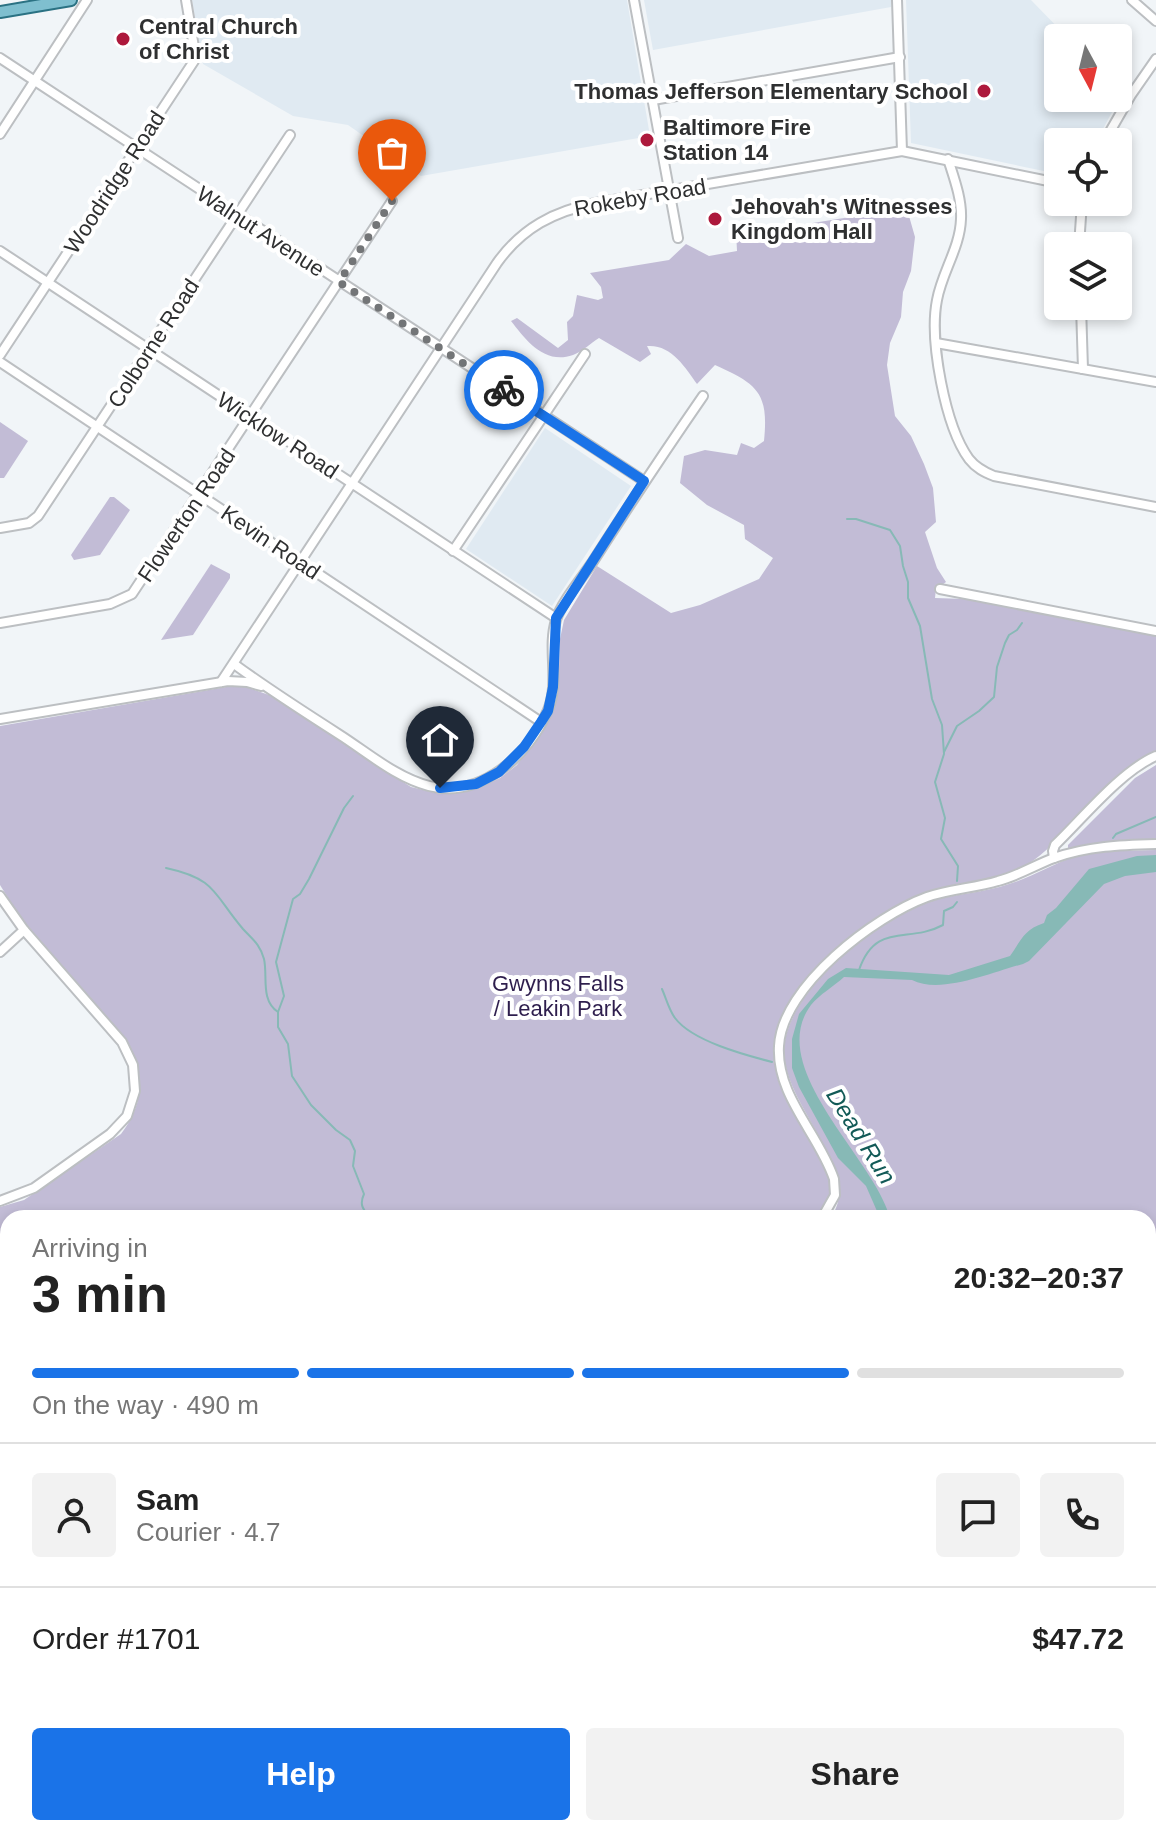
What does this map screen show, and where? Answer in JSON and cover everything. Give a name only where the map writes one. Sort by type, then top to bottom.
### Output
[{"type":"main road","points":[[0,12],[71,0]]},
{"type":"street","points":[[0,134],[87,0]]},
{"type":"street","name":"Woodridge Road","points":[[0,355],[194,61],[186,0]]},
{"type":"street","points":[[634,0],[678,238]]},
{"type":"street","points":[[897,0],[902,151]]},
{"type":"street","points":[[1132,0],[1156,21]]},
{"type":"street","points":[[653,100],[900,57]]},
{"type":"street","name":"Walnut Avenue","points":[[0,58],[644,481]]},
{"type":"street","points":[[1112,128],[1156,59]]},
{"type":"street","name":"Colborne Road","points":[[0,528],[29,523],[38,516],[290,135]]},
{"type":"street","name":"Rokeby Road","points":[[221,682],[508,249],[532,227],[576,206],[902,151],[1044,180]]},
{"type":"street","points":[[948,159],[962,216],[956,246],[937,297],[936,343],[944,395],[969,459],[983,472],[1156,507]]},
{"type":"street","name":"Flowerton Road","points":[[0,623],[110,604],[127,598],[137,589],[392,201]]},
{"type":"street","name":"Wicklow Road","points":[[0,251],[556,618]]},
{"type":"street","points":[[1081,320],[1083,369]]},
{"type":"street","points":[[936,343],[1156,382]]},
{"type":"street","points":[[453,551],[585,354]]},
{"type":"street","name":"Kevin Road","points":[[0,362],[541,722]]},
{"type":"street","points":[[234,664],[405,777],[440,788],[476,784],[499,772],[524,747],[548,711],[553,687],[556,618],[703,396]]},
{"type":"street","points":[[940,589],[1156,631]]},
{"type":"street","points":[[0,719],[221,682],[247,682],[269,689]]},
{"type":"street","points":[[1056,857],[1055,845],[1137,766],[1156,756]]},
{"type":"street","points":[[827,1210],[835,1195],[834,1179],[787,1089],[779,1054],[783,1021],[795,999],[829,961],[911,904],[946,892],[997,882],[1056,857],[1095,847],[1156,844]]},
{"type":"street","points":[[0,896],[24,930],[122,1042],[133,1065],[135,1091],[127,1116],[110,1134],[34,1188],[0,1201]]},
{"type":"street","points":[[0,952],[24,930]]},
{"type":"shaded area","points":[[192,0],[627,0],[650,136],[421,176],[348,125],[293,116],[203,64]]},
{"type":"shaded area","points":[[644,0],[891,0],[891,7],[653,50]]},
{"type":"shaded area","name":"Thomas Jefferson Elementary School","points":[[906,0],[1031,0],[1054,24],[1044,24],[1044,112],[1112,112],[1103,128],[1044,128],[1044,171],[911,143]]},
{"type":"shaded area","points":[[545,428],[631,486],[552,606],[466,549]]},
{"type":"green space","name":"Gwynns Falls / Leakin Park","points":[[894,210],[909,216],[915,237],[911,271],[903,292],[901,317],[890,343],[887,365],[895,416],[911,436],[933,488],[936,522],[925,532],[937,568],[946,582],[936,589],[935,598],[966,599],[1156,636],[1156,753],[1121,773],[1034,860],[1002,875],[944,889],[872,927],[829,957],[794,995],[782,1016],[775,1054],[786,1096],[830,1180],[830,1199],[824,1210],[0,1210],[0,1207],[24,1200],[121,1134],[135,1111],[140,1087],[137,1063],[126,1039],[20,917],[0,885],[0,726],[226,687],[246,687],[269,695],[411,787],[440,794],[479,788],[500,778],[517,765],[549,720],[558,694],[560,639],[564,620],[597,566],[671,613],[700,605],[759,579],[773,558],[745,539],[744,525],[707,505],[680,483],[684,456],[705,450],[737,455],[741,443],[754,448],[764,441],[762,400],[750,384],[715,365],[697,384],[676,358],[663,349],[647,346],[651,354],[640,362],[599,338],[573,355],[553,357],[537,349],[511,321],[517,318],[558,348],[568,340],[567,322],[573,316],[577,295],[598,300],[603,298],[601,287],[590,273],[669,260],[686,244],[709,256],[737,251],[736,231],[769,230]]},
{"type":"green space","points":[[0,422],[28,441],[4,478],[0,478]]},
{"type":"green space","points":[[110,497],[130,510],[100,555],[74,560],[71,555]]},
{"type":"green space","points":[[211,564],[230,574],[230,578],[193,635],[161,640]]},
{"type":"green space","points":[[1156,765],[1156,842],[1109,842],[1068,851],[1068,845],[1135,778]]},
{"type":"green space","points":[[1156,850],[1156,1210],[834,1210],[838,1200],[838,1181],[831,1160],[796,1094],[787,1072],[784,1051],[788,1028],[817,981],[862,940],[910,910],[941,898],[1009,884],[1077,856],[1106,851]]},
{"type":"water","name":"Dead Run","points":[[1156,855],[1156,872],[1125,876],[1104,884],[1023,964],[952,984],[844,977],[811,1005],[800,1030],[801,1057],[811,1085],[827,1113],[880,1194],[887,1210],[876,1210],[866,1186],[838,1158],[799,1087],[792,1068],[792,1039],[799,1014],[828,979],[846,968],[949,975],[1010,956],[1023,936],[1044,923],[1047,915],[1089,869],[1137,856]]},
{"type":"waterway","points":[[847,519],[890,530],[900,546],[908,582],[908,598],[920,626],[932,699],[942,725],[944,754],[935,782],[945,818],[941,839],[958,866],[957,881]]},
{"type":"waterway","points":[[944,752],[957,726],[994,697],[997,667],[1005,643],[1022,623]]},
{"type":"waterway","points":[[353,796],[309,879],[293,899],[276,962],[284,996],[278,1012],[278,1027],[288,1044],[292,1076],[311,1105],[350,1140],[355,1151],[353,1166],[364,1194],[364,1210]]},
{"type":"waterway","points":[[1113,838],[1156,817]]},
{"type":"waterway","points":[[166,868],[205,883],[255,942],[264,959],[269,1001],[278,1012]]},
{"type":"waterway","points":[[859,970],[874,945],[894,936],[943,925],[944,911],[957,902]]},
{"type":"waterway","points":[[662,989],[675,1018],[694,1034],[720,1046],[772,1062]]},
{"type":"way so far","points":[[392,201],[339,282],[504,390]]},
{"type":"place","name":"Central Church of Christ","points":[[123,39]]},
{"type":"place","name":"Thomas Jefferson Elementary School","points":[[984,91]]},
{"type":"place","name":"Baltimore Fire Station 14","points":[[647,140]]},
{"type":"place","name":"Jehovah's Witnesses Kingdom Hall","points":[[715,219]]},
{"type":"route","points":[[440,788],[476,784],[499,772],[524,747],[541,722],[548,711],[553,687],[556,618],[644,481],[504,390]]}]
